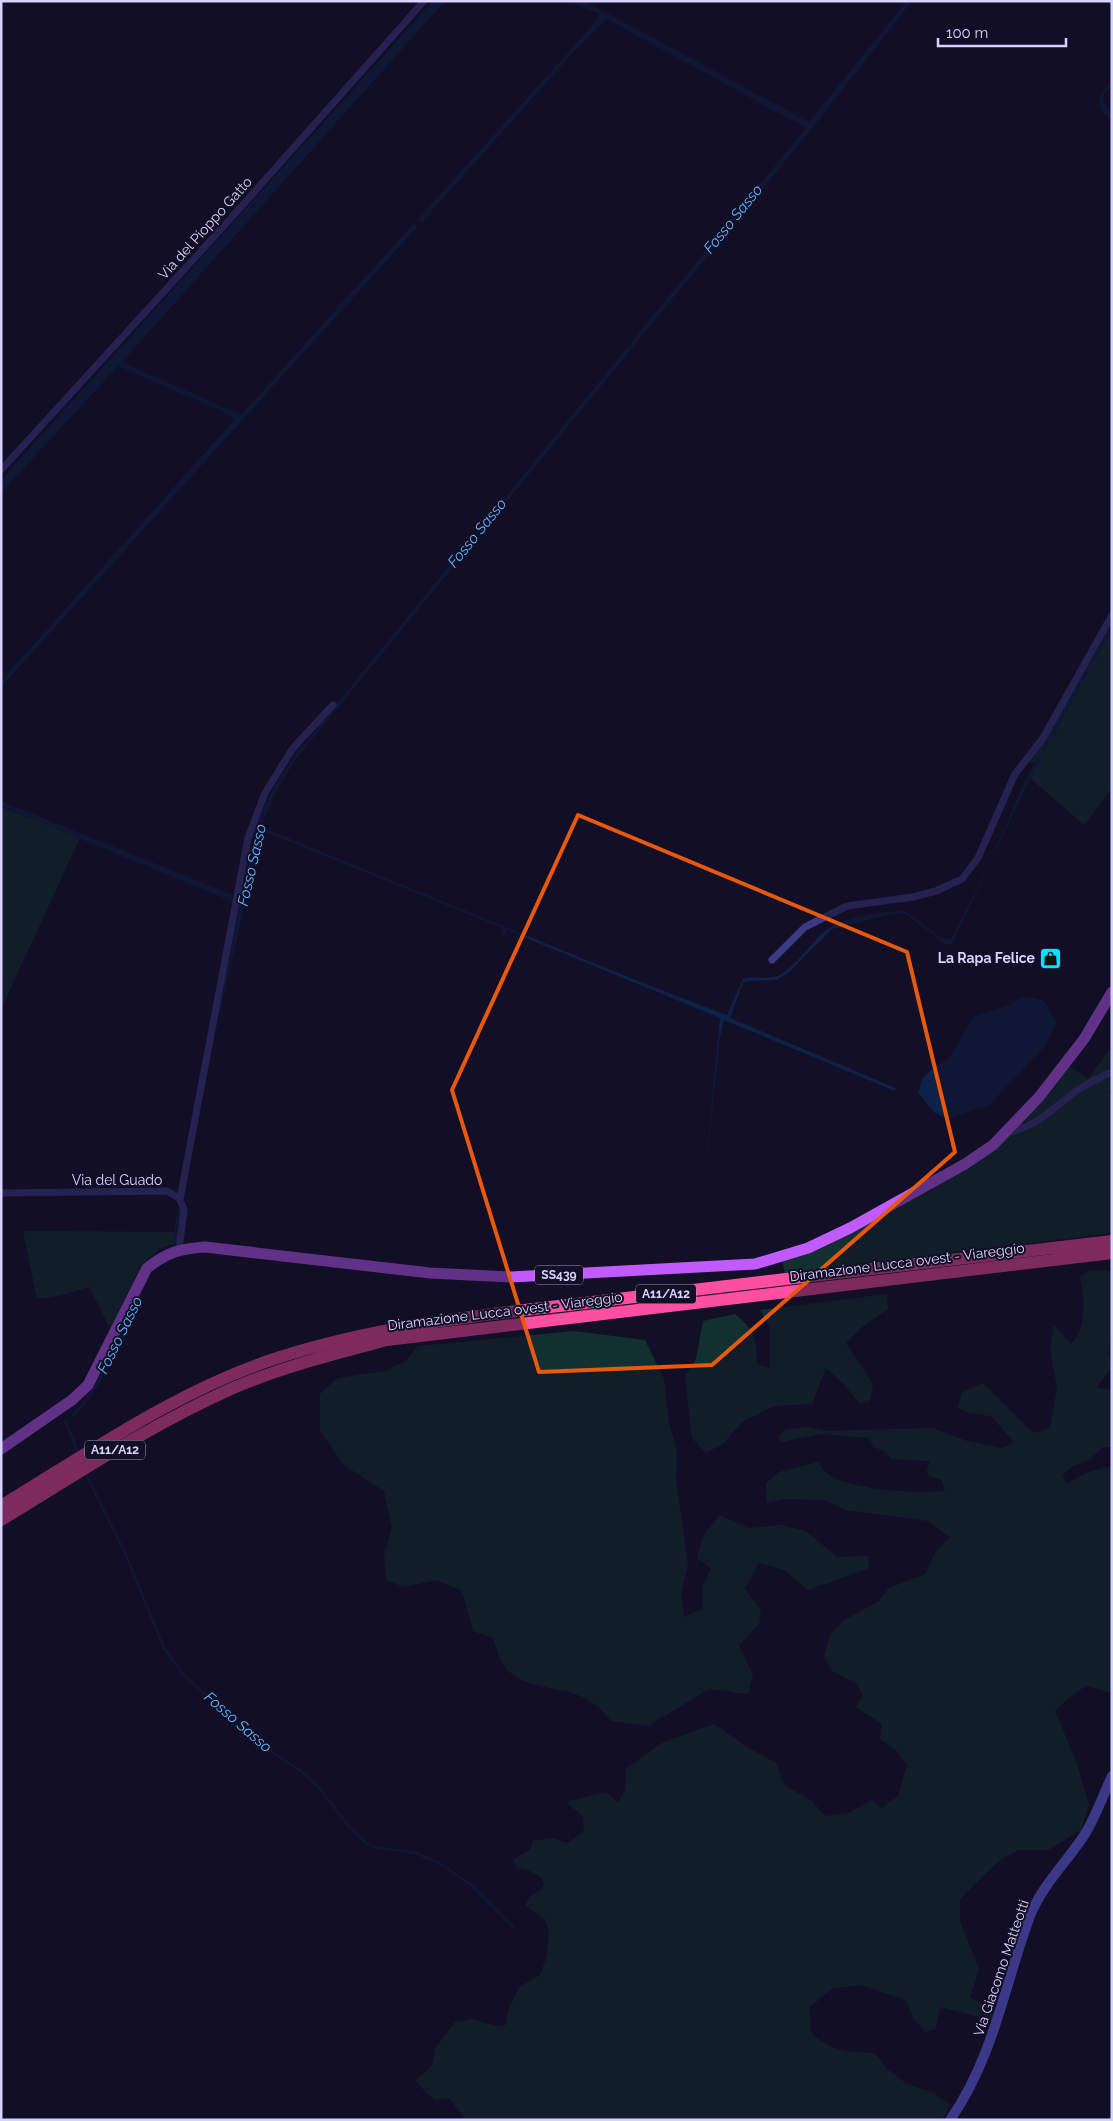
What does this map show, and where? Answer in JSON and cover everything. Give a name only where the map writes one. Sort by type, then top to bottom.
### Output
[{"type":"highway","name":"Diramazione Lucca ovest - Viareggio","points":[[411,1331],[912,1277],[1112,1241]]},
{"type":"highway","name":"Diramazione Lucca ovest - Viareggio","points":[[1,1506],[144,1418],[228,1384],[297,1363],[387,1340],[411,1331],[925,1264],[1047,1254],[1112,1253]]},
{"type":"highway","name":"Diramazione Lucca ovest - Viareggio","points":[[1,1520],[146,1431],[228,1384]]},
{"type":"main road","name":"SS439","points":[[1,1449],[72,1400],[88,1385],[147,1268],[161,1257],[179,1249],[204,1247],[430,1273],[511,1277],[755,1264],[808,1248],[850,1228],[965,1164],[1006,1133],[1039,1097],[1084,1039],[1112,992]]},
{"type":"main road","name":"Via Giacomo Matteotti","points":[[950,2120],[963,2101],[988,2049],[1030,1915],[1045,1887],[1088,1828],[1112,1776]]},
{"type":"street","name":"Via del Pioppo Gatto","points":[[1,470],[232,217],[424,1]]},
{"type":"street","points":[[772,960],[805,927],[847,906],[913,897],[936,891],[962,879],[978,858],[1015,774],[1043,738],[1112,615]]},
{"type":"street","points":[[179,1249],[184,1210],[180,1199],[248,838],[265,793],[293,748],[332,705]]},
{"type":"street","points":[[1006,1133],[1021,1130],[1041,1120],[1076,1091],[1112,1073]]},
{"type":"street","name":"Via del Guado","points":[[1,1193],[167,1191],[180,1199]]},
{"type":"highlighted area","points":[[578,815],[907,952],[955,1152],[712,1365],[539,1372],[452,1090]]},
{"type":"green space","points":[[1112,614],[1112,788],[1084,825],[1031,779],[1037,763],[1024,763],[1042,738]]},
{"type":"green space","points":[[1,807],[80,838],[1,1009]]},
{"type":"green space","points":[[1112,1046],[1112,1069],[1108,1070],[1112,1074],[1112,1088],[1108,1092],[1112,1094],[1112,1233],[785,1273],[781,1256],[808,1248],[993,1145],[1065,1063],[1088,1079]]},
{"type":"green space","points":[[23,1231],[177,1232],[177,1242],[159,1249],[142,1264],[111,1327],[89,1287],[62,1295],[37,1299]]},
{"type":"green space","points":[[1091,1270],[1112,1271],[1112,1324],[1108,1354],[1112,1367],[1096,1388],[1112,1390],[1112,1447],[1103,1447],[1089,1460],[1072,1467],[1062,1475],[1067,1483],[1088,1472],[1112,1466],[1112,1694],[1087,1685],[1067,1699],[1055,1711],[1076,1761],[1089,1805],[1081,1830],[1048,1850],[1019,1850],[1000,1860],[960,1899],[960,1921],[979,1969],[970,1998],[993,2009],[992,2020],[940,2007],[936,2029],[925,2032],[914,2019],[906,2000],[861,1985],[833,1988],[810,2007],[811,2032],[818,2039],[840,2050],[875,2053],[887,2069],[907,2084],[934,2093],[951,2105],[942,2120],[466,2120],[449,2098],[436,2100],[426,2093],[416,2080],[432,2066],[435,2049],[455,2022],[472,2019],[495,2026],[506,2025],[508,2011],[519,1987],[540,1975],[547,1956],[549,1932],[545,1919],[525,1905],[531,1896],[544,1886],[542,1878],[528,1870],[517,1868],[513,1859],[530,1850],[533,1841],[551,1838],[568,1843],[584,1830],[583,1816],[566,1802],[606,1792],[618,1803],[625,1790],[626,1768],[664,1742],[714,1724],[747,1747],[776,1763],[784,1785],[812,1801],[825,1816],[849,1813],[871,1800],[882,1808],[898,1796],[907,1765],[896,1750],[880,1739],[882,1724],[856,1707],[863,1696],[857,1684],[832,1671],[824,1656],[830,1635],[843,1621],[879,1601],[889,1588],[925,1574],[935,1553],[950,1537],[928,1521],[846,1510],[824,1500],[784,1499],[766,1503],[766,1483],[779,1472],[818,1462],[831,1476],[841,1481],[870,1488],[919,1492],[945,1491],[942,1480],[929,1476],[927,1470],[930,1461],[891,1459],[886,1452],[874,1447],[869,1438],[821,1434],[781,1442],[778,1437],[785,1430],[806,1427],[826,1431],[932,1428],[967,1441],[1003,1448],[1014,1442],[991,1416],[968,1413],[958,1408],[962,1392],[983,1383],[1033,1433],[1050,1428],[1057,1388],[1050,1349],[1054,1325],[1071,1344],[1076,1338],[1080,1330],[1083,1312],[1083,1293],[1080,1276]]},
{"type":"green space","points":[[887,1294],[888,1309],[862,1327],[846,1343],[873,1384],[870,1402],[859,1403],[844,1384],[826,1368],[812,1404],[774,1406],[742,1422],[724,1443],[706,1453],[692,1438],[685,1376],[696,1359],[703,1321],[735,1314],[747,1325],[754,1336],[757,1364],[770,1368],[770,1327],[760,1310]]},
{"type":"green space","points":[[574,1331],[645,1340],[664,1379],[669,1423],[677,1451],[676,1480],[688,1564],[681,1594],[684,1617],[703,1608],[702,1587],[711,1568],[697,1558],[703,1536],[720,1515],[748,1528],[783,1525],[806,1531],[837,1557],[868,1556],[869,1568],[808,1590],[784,1570],[759,1563],[745,1589],[761,1610],[759,1624],[739,1645],[753,1675],[748,1694],[707,1690],[648,1726],[611,1721],[598,1707],[585,1698],[528,1683],[516,1677],[503,1664],[493,1638],[473,1631],[462,1591],[437,1580],[404,1587],[386,1580],[384,1555],[392,1528],[384,1491],[344,1465],[320,1431],[320,1394],[338,1378],[385,1371],[406,1361],[418,1346]]},
{"type":"water","points":[[433,1],[445,1],[122,362],[241,415],[414,223],[418,226],[1,687],[1,681],[235,419],[224,412],[118,366],[1,493],[1,480]]},
{"type":"water","points":[[569,1],[582,1],[609,14],[809,122],[907,1],[912,1],[813,127],[295,760],[276,791],[261,827],[633,979],[727,1015],[743,979],[752,977],[767,978],[781,974],[819,936],[836,924],[847,920],[870,914],[903,911],[941,938],[951,940],[989,864],[1025,781],[1112,622],[1112,631],[1028,782],[952,944],[945,944],[907,915],[900,913],[887,915],[832,929],[787,974],[776,980],[748,981],[743,983],[730,1018],[896,1088],[895,1091],[724,1020],[719,1041],[704,1191],[720,1018],[507,930],[504,936],[501,935],[502,928],[261,830],[214,1040],[253,837],[260,816],[274,787],[297,753],[806,128],[607,19],[571,55],[422,222],[418,219],[599,18],[598,13]]},
{"type":"water","points":[[1112,80],[1112,86],[1104,94],[1103,101],[1112,115],[1112,121],[1102,111],[1100,101],[1103,91]]},
{"type":"water","points":[[1,801],[233,895],[231,901],[1,806]]},
{"type":"water","points":[[1022,997],[1045,1002],[1057,1023],[1045,1046],[988,1106],[977,1108],[949,1119],[935,1113],[918,1093],[922,1079],[928,1072],[949,1058],[974,1017],[1007,1006]]},
{"type":"waterway","name":"Fosso Sasso","points":[[231,959],[247,889]]},
{"type":"waterway","name":"Fosso Sasso","points":[[173,1249],[179,1209]]},
{"type":"waterway","name":"Fosso Sasso","points":[[73,1415],[83,1405],[99,1381],[130,1314]]},
{"type":"waterway","name":"Fosso Sasso","points":[[66,1422],[78,1453]]},
{"type":"waterway","name":"Fosso Sasso","points":[[85,1472],[125,1553],[164,1648],[181,1672],[261,1745],[298,1769],[318,1786],[350,1828],[366,1843],[374,1847],[416,1853],[441,1864],[471,1885],[513,1927]]},
{"type":"place","name":"La Rapa Felice","points":[[1051,958]]}]
